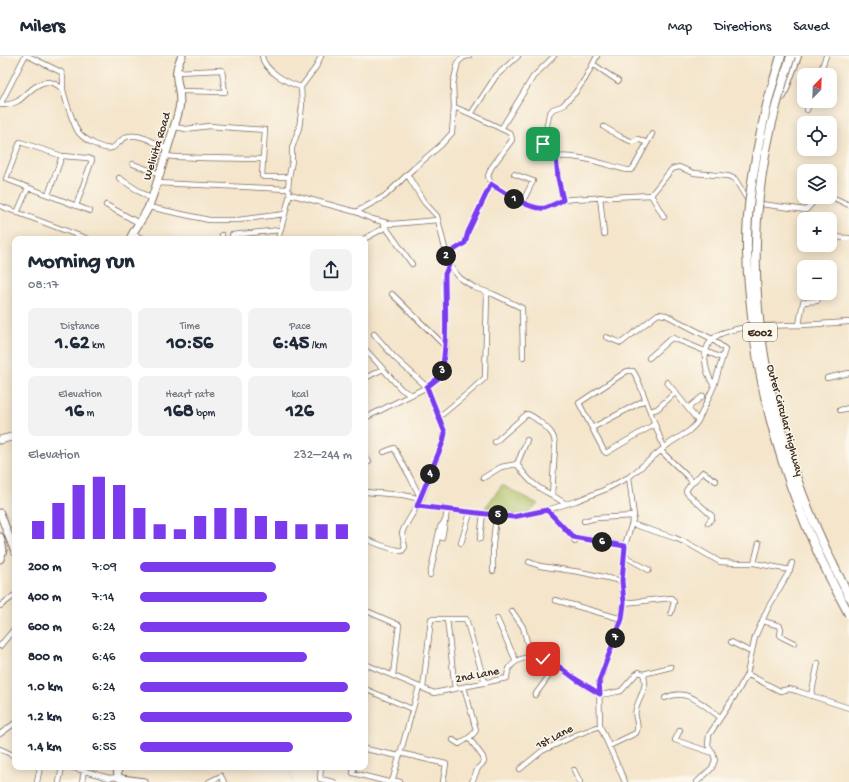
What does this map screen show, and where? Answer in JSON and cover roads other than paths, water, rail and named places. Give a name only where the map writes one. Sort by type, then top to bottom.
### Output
[{"type":"highway","points":[[768,101],[775,56]]},
{"type":"highway","name":"Outer Circular Highway","points":[[781,56],[768,101],[759,142],[748,217],[747,265],[752,332],[762,388],[796,499],[836,592],[849,614]]},
{"type":"highway","name":"Outer Circular Highway","points":[[791,56],[783,79],[772,123],[761,186],[756,241],[758,310],[762,345],[770,386],[792,463],[808,508],[849,596]]},
{"type":"highway","points":[[772,123],[797,56]]},
{"type":"street","points":[[25,56],[0,105],[17,101],[39,84],[47,82],[54,83],[63,90]]},
{"type":"street","points":[[28,56],[61,72],[63,75],[63,90],[78,132],[102,148],[112,148],[123,139],[132,136],[145,138],[166,152],[192,158],[263,159]]},
{"type":"street","points":[[180,91],[225,92],[222,70],[176,72],[177,65],[182,56]]},
{"type":"street","points":[[262,56],[263,62],[267,68],[292,84],[301,87]]},
{"type":"street","points":[[279,236],[285,214],[289,191],[292,148],[299,128],[302,106],[301,87],[316,67],[321,56]]},
{"type":"street","points":[[356,212],[385,196],[407,174],[441,145],[452,133],[454,107],[453,84],[458,62],[464,57],[469,56]]},
{"type":"street","points":[[471,114],[496,76],[518,56]]},
{"type":"street","points":[[501,129],[533,77],[554,56]]},
{"type":"street","points":[[597,56],[585,79],[575,93],[562,106],[553,109],[549,114],[543,148],[546,152],[556,157],[562,156],[586,160],[631,170],[652,134]]},
{"type":"street","points":[[822,68],[826,56]]},
{"type":"street","points":[[593,64],[618,81]]},
{"type":"street","name":"Welivita Road","points":[[131,236],[149,207],[175,127],[180,105],[180,91],[176,82],[176,72]]},
{"type":"street","points":[[454,107],[508,132],[511,135],[512,140],[491,168],[488,176],[491,184],[522,203],[544,208],[563,200],[651,195],[672,168],[676,167],[694,173],[728,176],[735,179],[747,199],[754,203],[806,210],[812,204]]},
{"type":"street","points":[[175,127],[186,129],[209,126],[265,130],[262,176],[289,177]]},
{"type":"street","points":[[604,127],[633,142],[638,139],[647,143]]},
{"type":"street","points":[[76,206],[92,160],[88,158],[62,156],[20,142],[6,179],[28,188],[48,195],[76,206],[90,211]]},
{"type":"street","points":[[48,195],[62,156]]},
{"type":"street","points":[[556,157],[558,178],[563,200]]},
{"type":"street","points":[[133,164],[160,174]]},
{"type":"street","points":[[407,174],[424,202],[437,216],[449,265],[460,278],[475,288],[493,294],[522,308],[523,357]]},
{"type":"street","points":[[514,174],[533,181],[522,203]]},
{"type":"street","points":[[119,178],[151,199]]},
{"type":"street","points":[[157,183],[289,191],[356,212],[372,220],[392,224],[438,220]]},
{"type":"street","points":[[446,255],[465,243],[468,232],[491,184]]},
{"type":"street","points":[[17,213],[28,188]]},
{"type":"street","points":[[651,195],[664,217]]},
{"type":"street","points":[[600,198],[604,234]]},
{"type":"street","points":[[837,199],[849,205]]},
{"type":"street","points":[[106,205],[139,223]]},
{"type":"street","points":[[0,206],[80,236]]},
{"type":"street","points":[[149,207],[209,220],[238,220],[285,214]]},
{"type":"street","points":[[382,222],[412,264]]},
{"type":"street","points":[[368,237],[386,227]]},
{"type":"street","points":[[232,235],[280,230]]},
{"type":"street","points":[[837,237],[849,238]]},
{"type":"street","points":[[368,416],[427,387],[441,376],[446,347],[445,274],[449,265]]},
{"type":"street","points":[[438,417],[485,378],[487,292]]},
{"type":"street","points":[[392,294],[446,347]]},
{"type":"street","points":[[799,325],[803,302],[818,300]]},
{"type":"street","points":[[417,506],[447,511],[513,517],[547,510],[604,490],[629,477],[689,431],[698,421],[714,386],[725,349],[712,339],[666,315],[661,314],[658,314],[621,343],[606,337]]},
{"type":"street","points":[[714,386],[706,370],[705,360],[706,351],[712,339],[719,334],[740,328],[849,322]]},
{"type":"street","points":[[368,540],[386,548],[402,551],[405,547],[402,534],[404,528],[421,499],[445,433],[427,387],[394,357],[374,334]]},
{"type":"street","points":[[649,358],[673,338],[722,358]]},
{"type":"street","points":[[368,352],[401,390],[411,395]]},
{"type":"street","points":[[368,376],[383,369]]},
{"type":"street","points":[[655,424],[608,453],[604,451],[579,403],[627,371],[633,371],[655,424],[663,450],[692,482]]},
{"type":"street","points":[[827,378],[849,373]]},
{"type":"street","points":[[667,382],[698,421]]},
{"type":"street","points":[[650,411],[657,408],[676,392]]},
{"type":"street","points":[[688,408],[703,396]]},
{"type":"street","points":[[592,428],[645,400]]},
{"type":"street","points":[[840,410],[849,408]]},
{"type":"street","points":[[495,442],[526,414],[532,416],[543,425],[553,435],[555,441],[552,495]]},
{"type":"street","points":[[0,440],[12,437]]},
{"type":"street","points":[[517,464],[527,440]]},
{"type":"street","points":[[384,452],[394,448],[421,499]]},
{"type":"street","points":[[484,478],[501,467],[517,464]]},
{"type":"street","points":[[517,464],[526,478],[539,488],[566,504]]},
{"type":"street","points":[[708,523],[712,516],[686,491],[692,482],[703,472],[716,481]]},
{"type":"street","points":[[625,782],[600,726],[599,681],[622,619],[624,603],[622,581],[625,546],[634,516],[629,477]]},
{"type":"street","points":[[368,492],[403,495],[421,499]]},
{"type":"street","points":[[547,510],[573,537],[575,542]]},
{"type":"street","points":[[442,538],[447,511]]},
{"type":"street","points":[[0,513],[12,544]]},
{"type":"street","points":[[461,543],[470,513]]},
{"type":"street","points":[[480,539],[483,514]]},
{"type":"street","points":[[493,571],[493,545],[496,515]]},
{"type":"street","points":[[584,521],[596,518],[634,516]]},
{"type":"street","points":[[430,575],[440,527],[446,520]]},
{"type":"street","points":[[632,524],[689,544],[720,562],[754,563],[790,570]]},
{"type":"street","points":[[0,537],[3,550],[0,559]]},
{"type":"street","points":[[573,537],[625,546]]},
{"type":"street","points":[[754,563],[759,543]]},
{"type":"street","points":[[624,556],[649,570]]},
{"type":"street","points":[[529,562],[540,566],[580,572],[622,581]]},
{"type":"street","points":[[697,782],[712,768],[715,760],[714,753],[708,744],[709,735],[738,691],[747,674],[755,637],[790,570],[792,563]]},
{"type":"street","points":[[0,606],[12,597]]},
{"type":"street","points":[[624,603],[671,598],[674,602],[671,613]]},
{"type":"street","points":[[555,600],[622,619]]},
{"type":"street","points":[[369,612],[399,625],[393,675]]},
{"type":"street","points":[[512,612],[523,627],[531,657],[543,659],[557,665],[577,680],[600,694],[621,692],[639,672],[643,674],[671,667]]},
{"type":"street","points":[[391,781],[412,710],[421,687],[431,620],[466,619],[485,683]]},
{"type":"street","points":[[496,619],[516,662]]},
{"type":"street","points":[[447,620],[455,689]]},
{"type":"street","points":[[763,621],[780,626],[782,629],[780,635],[794,643]]},
{"type":"street","points":[[0,646],[12,632]]},
{"type":"street","points":[[731,642],[752,652]]},
{"type":"street","name":"2nd Lane","points":[[368,665],[434,693],[507,678],[507,671],[512,663],[521,658],[531,657]]},
{"type":"street","points":[[811,696],[818,663]]},
{"type":"street","points":[[535,695],[557,665]]},
{"type":"street","points":[[609,746],[636,733],[638,730],[635,711],[645,684],[646,679],[643,674]]},
{"type":"street","points":[[747,674],[780,691],[789,689],[849,708]]},
{"type":"street","points":[[453,740],[459,744],[475,734],[476,730],[464,687]]},
{"type":"street","points":[[368,689],[412,710]]},
{"type":"street","points":[[665,698],[673,694],[693,697],[720,717]]},
{"type":"street","points":[[0,734],[12,725]]},
{"type":"street","name":"1st Lane","points":[[520,769],[542,751],[576,735],[600,726]]},
{"type":"street","points":[[680,730],[675,740],[714,753]]},
{"type":"street","points":[[469,738],[483,757],[484,762],[478,768],[472,782]]},
{"type":"street","points":[[0,749],[12,755]]},
{"type":"street","points":[[368,749],[399,754],[446,764],[442,782]]},
{"type":"street","points":[[37,782],[39,770]]},
{"type":"street","points":[[59,782],[61,770]]},
{"type":"street","points":[[81,770],[109,778],[118,777],[122,779],[144,782]]},
{"type":"street","points":[[117,770],[118,777]]},
{"type":"street","points":[[321,770],[320,779],[334,782]]},
{"type":"street","points":[[354,770],[353,773],[400,782]]},
{"type":"street","points":[[574,770],[580,782]]},
{"type":"street","points":[[82,782],[84,771]]},
{"type":"street","points":[[209,782],[221,776],[224,782]]},
{"type":"waterway","points":[[5,517],[12,514]]},
{"type":"waterway","points":[[290,770],[293,782]]}]
